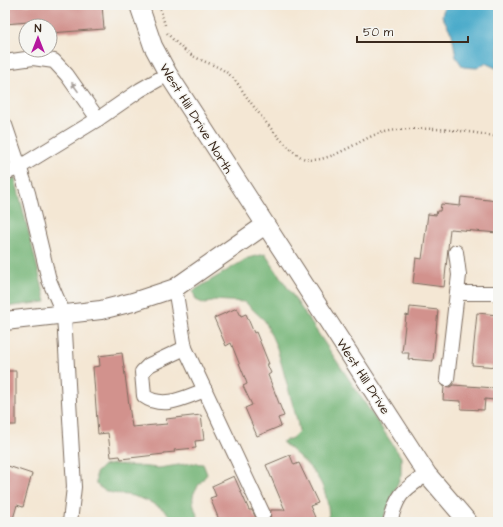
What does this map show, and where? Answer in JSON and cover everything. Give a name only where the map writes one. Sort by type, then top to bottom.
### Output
[{"type":"street","name":"West Hill Drive North","points":[[139,5],[153,46],[168,74],[265,226]]},
{"type":"street","points":[[5,62],[33,58],[54,60],[67,75],[98,119]]},
{"type":"street","points":[[5,173],[18,168],[98,119],[140,90],[168,74]]},
{"type":"street","points":[[5,125],[18,168],[28,193],[49,280],[64,315],[74,487],[70,522]]},
{"type":"street","points":[[5,321],[101,310],[133,302],[175,288],[265,226]]},
{"type":"street","name":"West Hill Drive","points":[[265,226],[346,346],[427,474],[468,522]]},
{"type":"street","points":[[447,379],[459,275],[456,252]]},
{"type":"street","points":[[175,288],[185,348],[262,514]]},
{"type":"street","points":[[457,293],[498,293]]},
{"type":"street","points":[[185,348],[149,364],[142,372],[144,396],[151,401],[173,402],[205,390]]},
{"type":"street","points":[[390,522],[393,508],[402,492],[427,474]]},
{"type":"path","points":[[159,5],[167,34],[193,56],[224,70],[237,82],[269,125],[288,146],[302,158],[321,159],[335,155],[376,134],[393,130],[452,130],[498,137]]},
{"type":"green space","points":[[15,178],[46,302],[5,307],[5,183]]},
{"type":"green space","points":[[265,254],[401,457],[401,475],[382,522],[329,522],[326,495],[322,485],[310,467],[282,442],[292,438],[299,431],[277,348],[265,321],[245,302],[214,300],[205,304],[196,300],[193,291],[248,258]]},
{"type":"green space","points":[[192,463],[203,464],[207,474],[197,487],[193,496],[194,507],[200,522],[173,522],[167,513],[156,505],[133,496],[109,492],[100,488],[96,484],[96,473],[103,466],[114,464],[159,468]]},
{"type":"water","points":[[448,5],[498,5],[498,69],[485,63],[477,68],[463,67],[456,57],[452,34],[442,16],[444,8]]},
{"type":"building","points":[[5,5],[102,5],[104,29],[58,32],[58,18],[18,18],[18,23],[5,24]]},
{"type":"building","points":[[461,197],[498,201],[498,233],[450,229],[444,287],[413,283],[416,258],[422,259],[428,214],[436,215],[437,211],[440,211],[441,204],[460,206]]},
{"type":"building","points":[[410,307],[438,310],[433,361],[408,359],[409,353],[402,353],[406,315],[409,316]]},
{"type":"building","points":[[237,308],[241,316],[246,314],[254,333],[256,332],[269,364],[267,364],[271,373],[268,375],[284,416],[278,418],[281,426],[257,436],[245,408],[252,405],[243,386],[247,384],[245,378],[231,343],[226,346],[214,318]]},
{"type":"building","points":[[477,313],[498,315],[498,367],[472,365]]},
{"type":"building","points":[[122,353],[132,427],[167,424],[166,419],[201,415],[204,440],[195,441],[196,448],[174,450],[175,452],[164,454],[121,459],[120,456],[111,457],[108,433],[98,434],[93,367],[100,366],[99,356]]},
{"type":"building","points":[[5,371],[16,371],[16,425],[5,425]]},
{"type":"building","points":[[453,385],[495,388],[494,400],[485,399],[484,410],[461,409],[461,401],[443,400],[444,386],[450,387]]},
{"type":"building","points":[[290,455],[294,465],[299,463],[318,503],[310,506],[317,522],[265,522],[270,519],[271,510],[285,510],[266,465]]},
{"type":"building","points":[[5,465],[32,474],[23,507],[17,505],[12,522],[5,522]]},
{"type":"building","points":[[234,476],[249,510],[252,510],[256,518],[261,522],[220,522],[210,498],[216,496],[212,486]]}]
